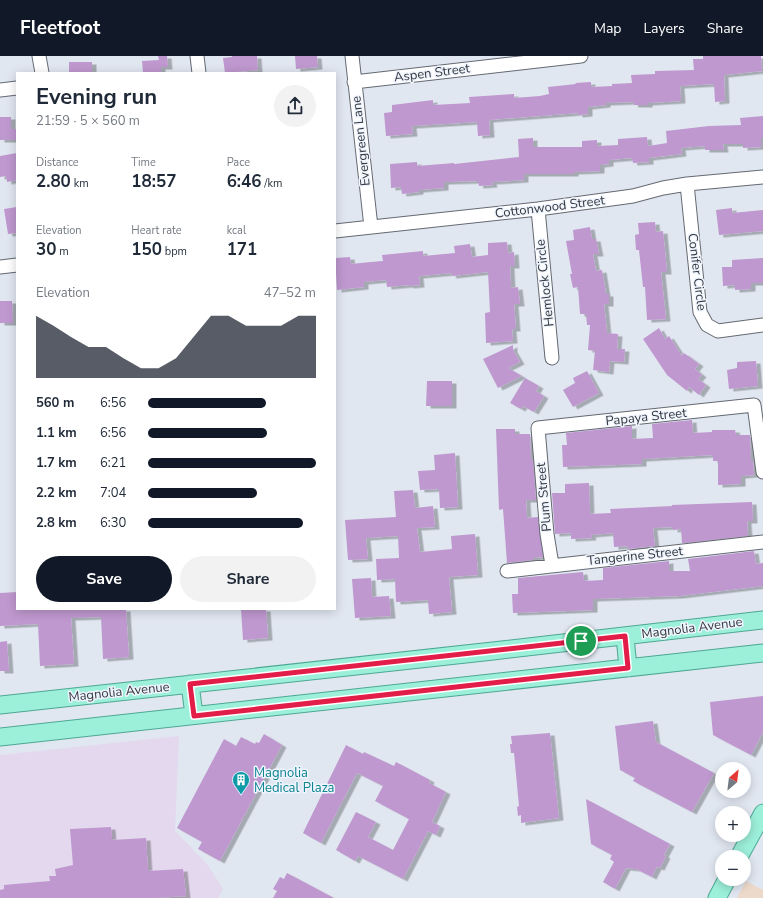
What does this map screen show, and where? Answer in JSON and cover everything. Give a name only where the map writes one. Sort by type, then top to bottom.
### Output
[{"type":"main road","name":"Magnolia Avenue","points":[[0,705],[763,620]]},
{"type":"main road","points":[[625,636],[628,668]]},
{"type":"main road","points":[[0,737],[763,653]]},
{"type":"main road","points":[[190,684],[194,716]]},
{"type":"main road","points":[[743,850],[762,820]]},
{"type":"main road","points":[[717,898],[724,886]]},
{"type":"street","points":[[39,56],[42,72]]},
{"type":"street","points":[[197,56],[199,72]]},
{"type":"street","name":"Evergreen Lane","points":[[352,56],[371,227]]},
{"type":"street","name":"Aspen Street","points":[[354,82],[581,56]]},
{"type":"street","points":[[0,90],[16,88]]},
{"type":"street","name":"Cottonwood Street","points":[[336,231],[538,209],[633,196],[663,188],[687,184],[763,177]]},
{"type":"street","name":"Conifer Circle","points":[[687,184],[700,312],[707,325],[718,332],[763,325]]},
{"type":"street","name":"Hemlock Circle","points":[[538,209],[552,358]]},
{"type":"street","points":[[0,267],[16,265]]},
{"type":"street","name":"Papaya Street","points":[[538,428],[754,405],[763,472]]},
{"type":"street","name":"Plum Street","points":[[538,428],[547,534],[552,566]]},
{"type":"street","name":"Tangerine Street","points":[[507,571],[763,542]]},
{"type":"shaded area","points":[[179,736],[175,831],[207,864],[223,889],[218,898],[0,898],[0,755]]},
{"type":"shaded area","points":[[751,884],[763,890],[763,898],[737,898],[743,886],[751,886]]},
{"type":"building","points":[[158,56],[167,56],[168,67],[161,67],[161,72],[143,72],[142,61],[159,60]]},
{"type":"building","points":[[257,56],[258,70],[225,72],[223,58]]},
{"type":"building","points":[[295,56],[317,56],[318,67],[296,69]]},
{"type":"building","points":[[703,56],[761,56],[762,71],[724,75],[725,101],[715,102],[714,84],[680,86],[681,101],[648,103],[648,105],[634,105],[633,102],[606,103],[606,105],[588,107],[588,114],[578,115],[578,113],[489,120],[490,135],[478,136],[477,122],[412,126],[413,134],[386,136],[384,113],[392,112],[392,105],[433,100],[433,105],[470,103],[469,97],[514,94],[514,98],[540,96],[549,94],[548,87],[576,84],[575,83],[591,82],[591,87],[632,83],[631,75],[655,74],[655,71],[694,70],[693,59],[703,59]]},
{"type":"building","points":[[69,62],[92,62],[92,72],[69,72]]},
{"type":"building","points":[[763,116],[763,138],[761,138],[761,147],[743,148],[743,144],[723,144],[724,150],[705,150],[705,146],[681,148],[682,154],[649,158],[649,162],[633,163],[632,158],[609,160],[609,164],[600,165],[600,171],[574,172],[574,174],[524,174],[524,180],[492,182],[493,185],[479,186],[478,181],[444,182],[444,188],[419,190],[419,192],[402,194],[401,187],[391,188],[390,164],[417,162],[417,166],[454,164],[519,157],[518,139],[533,138],[533,147],[582,147],[582,141],[597,140],[597,146],[618,145],[618,139],[647,137],[648,146],[667,143],[666,131],[709,126],[741,125],[740,118]]},
{"type":"building","points":[[0,117],[11,117],[11,129],[16,129],[16,140],[0,140]]},
{"type":"building","points":[[16,153],[16,180],[7,182],[6,176],[0,177],[0,156]]},
{"type":"building","points":[[16,207],[16,233],[8,234],[4,209]]},
{"type":"building","points":[[732,208],[732,213],[763,210],[763,231],[719,235],[716,210]]},
{"type":"building","points":[[655,222],[656,232],[663,231],[667,272],[661,272],[666,319],[647,320],[645,287],[643,287],[639,250],[636,250],[635,235],[639,234],[638,223]]},
{"type":"building","points":[[590,227],[592,239],[596,239],[599,254],[593,254],[596,271],[602,270],[606,294],[609,294],[609,304],[604,304],[607,333],[618,334],[617,349],[625,349],[624,362],[610,361],[609,372],[593,370],[595,351],[588,350],[590,325],[587,325],[586,314],[580,314],[578,287],[573,288],[570,274],[572,274],[566,241],[574,240],[573,230]]},
{"type":"building","points":[[507,242],[508,253],[514,252],[515,266],[510,266],[511,288],[518,287],[520,304],[514,304],[516,329],[512,329],[513,341],[486,343],[485,313],[490,312],[488,272],[452,276],[451,273],[419,276],[420,285],[387,287],[386,280],[364,282],[364,287],[337,290],[336,258],[350,257],[351,264],[383,261],[382,255],[423,251],[423,256],[455,253],[454,246],[470,244],[472,257],[488,255],[488,243]]},
{"type":"building","points":[[763,258],[763,283],[751,283],[751,289],[735,290],[735,285],[723,286],[722,267],[732,267],[732,260]]},
{"type":"building","points":[[0,301],[12,301],[13,323],[0,323]]},
{"type":"building","points":[[659,328],[665,339],[669,336],[682,356],[684,353],[699,364],[695,369],[702,375],[698,379],[706,385],[699,395],[689,387],[687,391],[667,375],[643,339]]},
{"type":"building","points":[[513,345],[513,350],[520,362],[508,368],[522,376],[498,388],[483,359]]},
{"type":"building","points":[[756,361],[758,386],[729,389],[727,370],[737,368],[737,362]]},
{"type":"building","points":[[587,371],[599,393],[573,407],[563,390],[575,383],[573,378]]},
{"type":"building","points":[[525,378],[539,386],[536,391],[544,396],[534,412],[523,406],[521,409],[510,403]]},
{"type":"building","points":[[427,381],[452,381],[452,406],[426,406]]},
{"type":"building","points":[[692,420],[693,433],[712,432],[712,430],[735,430],[736,435],[750,435],[751,461],[753,461],[754,475],[741,476],[741,484],[718,485],[718,461],[713,461],[713,455],[642,459],[642,464],[563,467],[562,445],[567,445],[566,433],[632,426],[632,439],[653,438],[652,424]]},
{"type":"building","points":[[496,429],[515,429],[515,434],[530,434],[531,460],[533,460],[536,500],[526,500],[527,518],[538,517],[543,557],[533,558],[533,560],[507,563],[503,509],[499,510]]},
{"type":"building","points":[[455,453],[458,507],[440,508],[439,489],[420,490],[418,471],[435,470],[434,455]]},
{"type":"building","points":[[589,483],[590,514],[611,513],[610,509],[752,502],[753,521],[747,521],[748,536],[685,543],[682,543],[681,529],[673,530],[673,527],[653,528],[655,546],[628,549],[628,546],[614,547],[613,533],[591,535],[592,538],[571,539],[571,533],[555,534],[552,493],[565,493],[565,484]]},
{"type":"building","points":[[413,490],[415,508],[433,506],[435,527],[417,528],[420,552],[452,549],[451,536],[475,534],[478,575],[449,577],[452,612],[429,614],[428,600],[396,602],[395,579],[377,580],[376,559],[399,558],[398,536],[366,538],[368,559],[348,560],[345,520],[396,517],[394,491]]},
{"type":"building","points":[[754,551],[756,564],[763,563],[763,586],[679,596],[593,599],[593,610],[513,613],[512,594],[518,594],[518,578],[583,572],[584,581],[603,580],[603,568],[669,561],[669,571],[690,571],[688,559]]},
{"type":"building","points":[[371,578],[372,597],[389,596],[391,616],[355,618],[352,579]]},
{"type":"building","points":[[16,592],[16,610],[126,610],[129,657],[103,659],[101,617],[71,618],[74,664],[40,666],[38,624],[0,626],[0,593]]},
{"type":"building","points":[[241,610],[266,610],[268,638],[243,640]]},
{"type":"building","points":[[7,641],[9,671],[0,671],[0,642]]},
{"type":"building","points":[[763,696],[763,732],[751,755],[713,735],[710,702]]},
{"type":"building","points":[[653,721],[656,742],[714,773],[692,812],[633,781],[635,778],[620,770],[615,726]]},
{"type":"building","points":[[550,733],[559,818],[521,823],[521,815],[518,816],[517,807],[519,806],[514,753],[511,753],[511,736]]},
{"type":"building","name":"Magnolia Medical Plaza","points":[[264,734],[282,745],[220,861],[198,849],[202,842],[177,828],[224,739],[236,746],[241,737],[255,744],[256,742],[259,743]]},
{"type":"building","points":[[346,745],[363,754],[364,752],[394,766],[396,762],[430,780],[429,783],[446,792],[432,822],[440,826],[436,835],[428,831],[403,879],[358,856],[355,861],[336,850],[356,812],[376,822],[368,837],[393,850],[409,819],[375,801],[383,786],[357,773],[321,843],[303,833]]},
{"type":"building","points":[[586,799],[670,844],[664,855],[666,856],[660,868],[657,867],[652,877],[636,869],[626,868],[615,889],[603,882],[614,862],[610,859],[612,855],[591,844]]},
{"type":"building","points":[[111,827],[112,840],[146,838],[148,871],[183,869],[186,896],[154,898],[0,898],[0,890],[4,889],[4,885],[50,881],[49,876],[56,876],[55,869],[73,865],[70,829]]},
{"type":"building","points":[[287,873],[334,898],[273,898],[277,891],[273,889],[280,877],[284,879]]},
{"type":"place","name":"Magnolia Medical Plaza","points":[[241,795]]},
{"type":"route","points":[[625,636],[628,668],[194,716],[190,684],[581,641],[625,636]]}]
